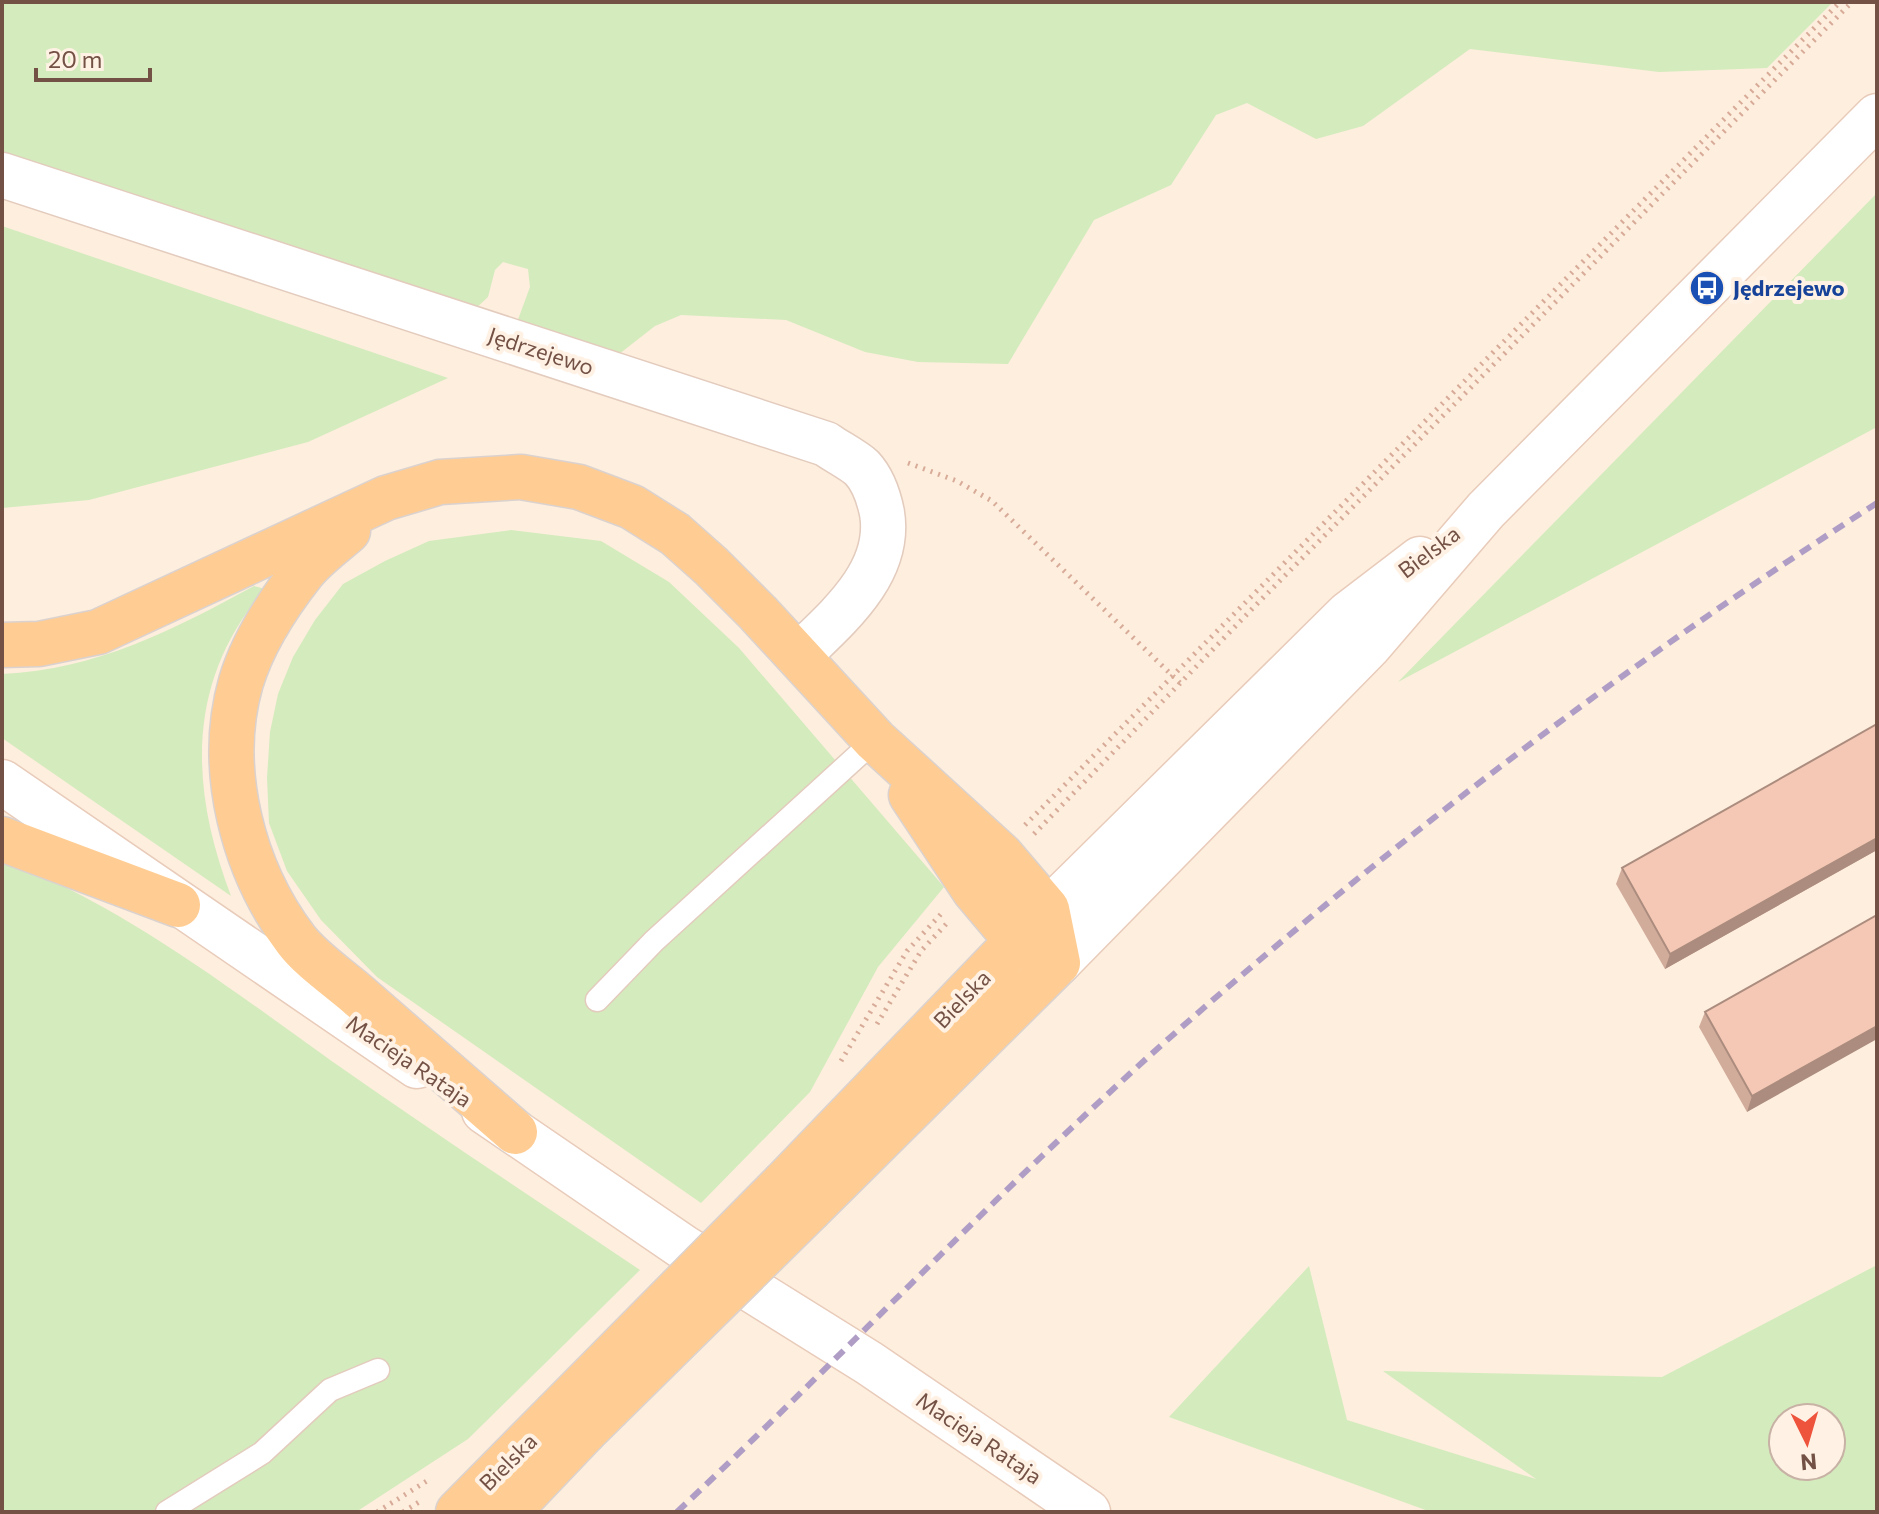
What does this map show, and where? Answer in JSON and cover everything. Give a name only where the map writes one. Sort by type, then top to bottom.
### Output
[{"type":"main road","name":"Bielska","points":[[458,1512],[570,1423],[798,1195],[1058,963],[1370,645],[1486,510],[1877,116]]},
{"type":"main road","name":"Jędrzejewo","points":[[2,175],[826,444],[862,469],[879,499],[884,532],[881,552],[860,589],[798,656]]},
{"type":"main road","points":[[2,645],[39,644],[98,632],[386,498],[440,482],[521,477],[579,487],[632,507],[675,534],[711,566],[875,740],[987,872],[1017,941],[1058,963]]},
{"type":"main road","points":[[386,498],[305,569],[258,640],[241,683],[233,726],[231,778],[256,875],[297,942],[515,1132]]},
{"type":"main road","name":"Bielska","points":[[798,1195],[1047,909],[1348,614],[1486,510]]},
{"type":"main road","name":"Macieja Rataja","points":[[2,782],[683,1247],[869,1363],[1086,1511]]},
{"type":"main road","points":[[2,839],[178,905]]},
{"type":"main road","points":[[987,872],[1047,909],[1058,963]]},
{"type":"main road","name":"Bielska","points":[[508,1512],[570,1423]]},
{"type":"lane","points":[[597,1000],[654,941],[875,740]]},
{"type":"lane","points":[[167,1512],[262,1453],[330,1390],[378,1370]]},
{"type":"path","points":[[876,1026],[921,951],[987,872],[1173,676],[1840,2]]},
{"type":"path","points":[[838,1066],[907,951],[1180,683],[1852,2]]},
{"type":"path","points":[[862,469],[907,463],[977,490],[1180,683]]},
{"type":"green space","points":[[2,2],[1833,2],[1767,68],[1659,72],[1470,49],[1363,126],[1316,139],[1247,103],[1216,115],[1171,185],[1094,220],[1008,364],[918,362],[865,352],[786,320],[681,315],[655,326],[614,358],[516,325],[530,287],[528,269],[503,262],[495,270],[488,297],[473,311],[2,158]]},
{"type":"green space","points":[[1877,193],[1877,427],[1398,682]]},
{"type":"green space","points":[[2,226],[448,378],[308,442],[89,500],[2,508]]},
{"type":"green space","points":[[511,530],[601,541],[669,582],[739,648],[944,887],[878,967],[810,1092],[701,1203],[377,977],[321,920],[287,871],[269,823],[267,778],[270,732],[278,694],[293,657],[315,620],[343,584],[429,541]]},
{"type":"green space","points":[[254,586],[265,589],[239,624],[220,661],[208,699],[203,737],[203,776],[208,816],[217,856],[231,896],[2,738],[2,674],[37,671],[102,656],[163,632]]},
{"type":"green space","points":[[2,859],[90,900],[174,950],[409,1115],[640,1270],[468,1439],[356,1512],[2,1512]]},
{"type":"green space","points":[[1877,1265],[1877,1512],[1431,1512],[1169,1417],[1309,1266],[1347,1420],[1536,1479],[1383,1371],[1662,1377]]},
{"type":"building","points":[[1877,724],[1877,838],[1670,954],[1622,868]]},
{"type":"building","points":[[1877,915],[1877,1026],[1752,1096],[1705,1012]]},
{"type":"railway","points":[[677,1512],[1103,1098],[1250,968],[1511,758],[1691,627],[1877,503]]},
{"type":"place","name":"Jędrzejewo","points":[[1707,288]]}]
